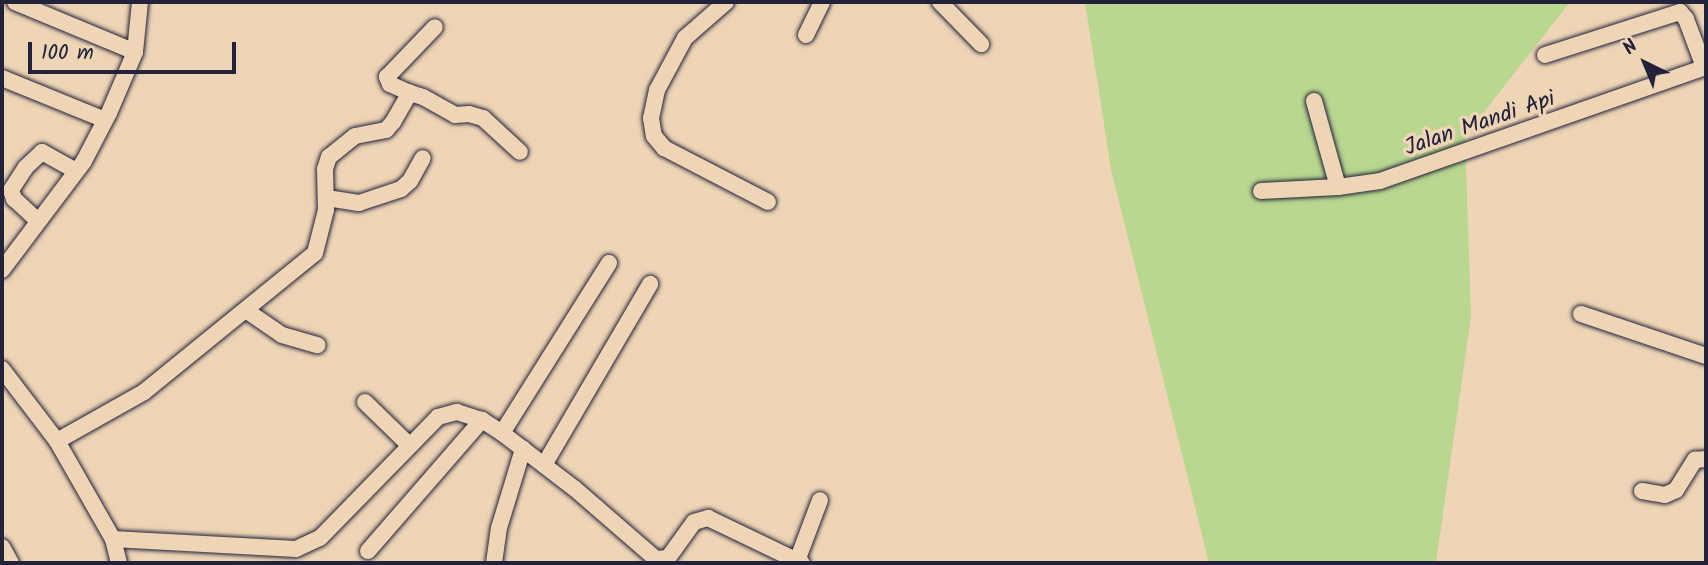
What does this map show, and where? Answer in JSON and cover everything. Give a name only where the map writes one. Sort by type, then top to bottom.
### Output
[{"type":"street","points":[[15,2],[135,52]]},
{"type":"street","points":[[2,270],[76,171],[105,120],[135,52],[140,2]]},
{"type":"street","points":[[726,2],[685,38],[657,90],[651,118],[654,136],[664,148],[675,155],[768,202]]},
{"type":"street","points":[[806,35],[822,2]]},
{"type":"street","points":[[940,2],[981,44]]},
{"type":"street","points":[[1545,55],[1679,12],[1686,19],[1705,67]]},
{"type":"street","points":[[435,27],[387,77],[390,84],[423,97],[455,116],[469,114],[483,118],[520,152]]},
{"type":"street","name":"Jalan Mandi Api","points":[[1261,191],[1338,187],[1380,181],[1705,67]]},
{"type":"street","points":[[2,78],[105,120]]},
{"type":"street","points":[[57,442],[144,392],[247,311],[315,253],[327,198],[325,169],[329,157],[355,136],[386,130],[410,93]]},
{"type":"street","points":[[1314,101],[1338,187]]},
{"type":"street","points":[[38,221],[14,199],[12,190],[26,167],[42,152],[76,171]]},
{"type":"street","points":[[327,198],[359,203],[401,189],[423,158]]},
{"type":"street","points":[[502,433],[608,263]]},
{"type":"street","points":[[544,465],[650,284]]},
{"type":"street","points":[[247,311],[282,335],[318,345]]},
{"type":"street","points":[[1581,314],[1706,356]]},
{"type":"street","points":[[2,369],[57,442],[113,539],[119,563]]},
{"type":"street","points":[[365,402],[408,444]]},
{"type":"street","points":[[113,539],[296,549],[320,538],[438,416],[457,412],[482,420],[502,433],[656,559],[668,558],[694,522],[708,518],[799,562],[820,500]]},
{"type":"street","points":[[368,551],[482,420]]},
{"type":"street","points":[[495,563],[499,528],[523,449]]},
{"type":"street","points":[[1642,491],[1665,495],[1676,490],[1695,460],[1706,459]]},
{"type":"street","points":[[2,547],[11,563]]},
{"type":"green space","points":[[1085,2],[1570,2],[1465,136],[1471,316],[1436,563],[1209,563],[1111,169]]}]
